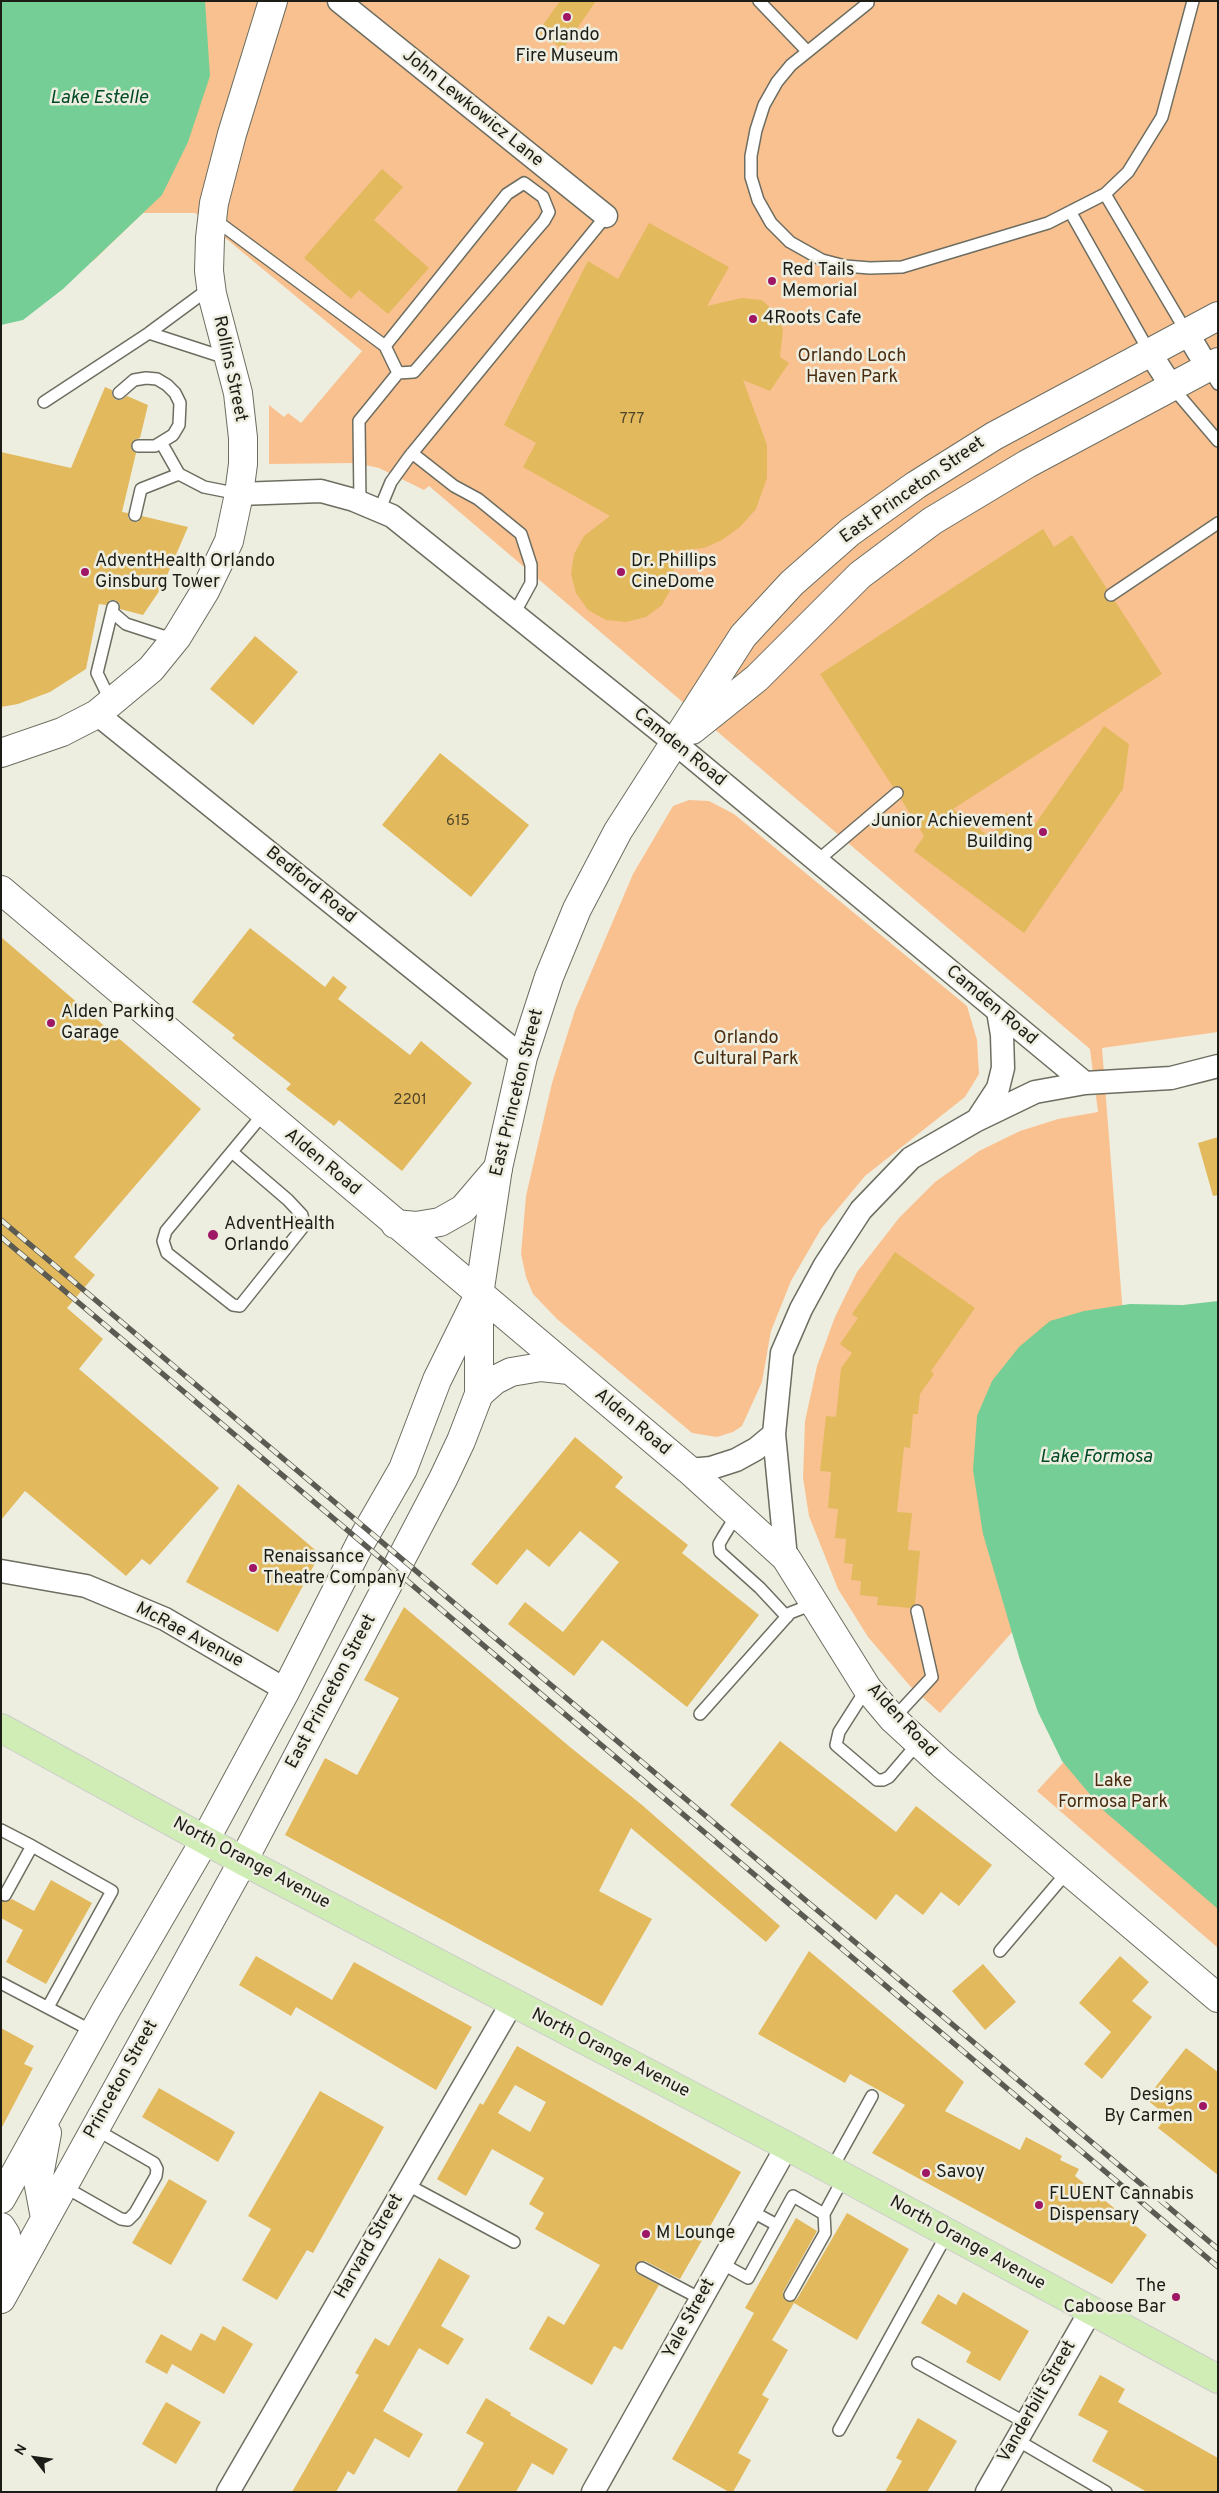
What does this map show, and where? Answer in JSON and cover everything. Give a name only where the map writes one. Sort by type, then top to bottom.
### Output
[{"type":"main road","name":"Rollins Street","points":[[1,753],[62,732],[104,708],[151,669],[175,640],[206,591],[229,541],[239,494],[243,464],[243,438],[238,394],[211,288],[209,271],[212,218],[232,134],[273,1]]},
{"type":"main road","name":"East Princeton Street","points":[[243,1861],[443,1478],[479,1394],[479,1295],[498,1168],[523,1057],[548,977],[577,909],[618,831],[676,744],[743,636],[792,583],[850,532],[916,485],[994,436],[1218,316]]},
{"type":"main road","name":"East Princeton Street","points":[[676,744],[757,678],[860,575],[932,521],[1027,464],[1172,387],[1214,371]]},
{"type":"main road","name":"Alden Road","points":[[1,890],[688,1470],[786,1558],[867,1688],[893,1719],[918,1743],[1218,1998]]},
{"type":"main road","points":[[395,1224],[416,1226],[440,1222],[463,1209],[498,1168]]},
{"type":"main road","name":"East Princeton Street","points":[[205,1840],[286,1690],[361,1542],[403,1469],[437,1380],[479,1295]]},
{"type":"main road","points":[[479,1394],[495,1380],[512,1372],[541,1367],[569,1370]]},
{"type":"main road","name":"North Orange Avenue","points":[[2,1732],[512,2003],[788,2146],[1090,2312],[1218,2379]]},
{"type":"main road","points":[[1,2299],[44,2218],[38,2181],[45,2176],[55,2102],[205,1840]]},
{"type":"main road","name":"Princeton Street","points":[[1,2199],[45,2176],[95,2129],[243,1861]]},
{"type":"main road","points":[[1,2226],[6,2235],[1,2270]]},
{"type":"street","name":"John Lewkowicz Lane","points":[[339,1],[606,216]]},
{"type":"street","points":[[1187,333],[1214,371]]},
{"type":"street","points":[[1150,353],[1172,387]]},
{"type":"street","name":"Camden Road","points":[[239,494],[321,491],[392,516],[676,744],[1085,1084]]},
{"type":"street","name":"Bedford Road","points":[[104,708],[523,1057]]},
{"type":"street","points":[[977,1120],[998,1088],[1003,1068],[1002,1035],[998,1011]]},
{"type":"street","points":[[786,1558],[774,1434],[782,1353],[801,1308],[825,1265],[862,1210],[911,1158],[977,1120],[1035,1092],[1085,1084],[1171,1078],[1218,1066]]},
{"type":"street","points":[[688,1470],[711,1468],[736,1460],[756,1449],[774,1434]]},
{"type":"street","name":"McRae Avenue","points":[[1,1571],[86,1586],[156,1615],[286,1690]]},
{"type":"street","name":"Harvard Street","points":[[228,2492],[512,2003]]},
{"type":"street","name":"Yale Street","points":[[593,2492],[788,2146]]},
{"type":"street","name":"Vanderbilt Street","points":[[987,2492],[1090,2312]]},
{"type":"lane","points":[[759,1],[807,50]]},
{"type":"lane","points":[[868,2],[791,64],[777,82],[764,105],[756,130],[751,156],[751,177],[758,200],[771,223],[796,246],[822,260],[845,266],[870,268],[902,267],[1048,223],[1071,213],[1105,194],[1128,172],[1162,117],[1193,1]]},
{"type":"lane","points":[[370,507],[359,421],[398,373],[414,372],[544,221],[549,212],[543,197],[524,183],[507,194],[385,346]]},
{"type":"lane","points":[[1105,194],[1187,333]]},
{"type":"lane","points":[[1071,213],[1150,353]]},
{"type":"lane","points":[[370,507],[606,216]]},
{"type":"lane","points":[[212,218],[385,346],[398,373]]},
{"type":"lane","points":[[44,402],[211,288]]},
{"type":"lane","points":[[149,332],[230,360]]},
{"type":"lane","points":[[119,393],[134,380],[146,378],[157,380],[167,385],[175,393],[180,403],[179,425],[173,435],[162,444],[138,446]]},
{"type":"lane","points":[[1172,387],[1218,441]]},
{"type":"lane","points":[[162,444],[179,474],[204,487],[239,494]]},
{"type":"lane","points":[[412,453],[454,486],[478,499],[521,534],[531,565],[531,584],[514,614]]},
{"type":"lane","points":[[135,515],[141,490],[179,474]]},
{"type":"lane","points":[[1111,595],[1218,523]]},
{"type":"lane","points":[[104,708],[97,673],[112,610],[126,624],[175,640]]},
{"type":"lane","points":[[817,861],[897,793]]},
{"type":"lane","points":[[232,1152],[288,1200],[302,1215],[303,1222],[303,1228],[240,1306],[233,1306],[167,1254],[164,1241],[166,1230],[264,1113]]},
{"type":"lane","points":[[737,1514],[722,1537],[719,1544],[720,1552],[760,1588],[787,1617]]},
{"type":"lane","points":[[700,1714],[790,1613],[813,1604]]},
{"type":"lane","points":[[893,1719],[932,1677],[917,1612]]},
{"type":"lane","points":[[867,1688],[839,1732],[836,1745],[876,1780],[883,1780],[889,1777],[918,1743]]},
{"type":"lane","points":[[1,1830],[112,1891],[48,2007]]},
{"type":"lane","points":[[5,1895],[32,1846]]},
{"type":"lane","points":[[1000,1952],[1068,1871]]},
{"type":"lane","points":[[1,1983],[94,2032]]},
{"type":"lane","points":[[790,2295],[825,2233],[824,2214],[838,2174],[872,2096]]},
{"type":"lane","points":[[45,2176],[121,2219],[128,2220],[135,2213],[156,2176],[157,2169],[154,2163],[95,2129]]},
{"type":"lane","points":[[406,2184],[514,2242]]},
{"type":"lane","points":[[722,2263],[748,2278],[793,2196],[824,2214]]},
{"type":"lane","points":[[751,2211],[777,2225]]},
{"type":"lane","points":[[839,2430],[947,2234]]},
{"type":"lane","points":[[642,2268],[701,2299]]},
{"type":"lane","points":[[918,2363],[1106,2492]]},
{"type":"green space","name":"Orlando Loch Haven Park","points":[[163,1],[1218,1],[1218,1032],[1102,1048],[1125,1340],[1040,1601],[940,1713],[910,1686],[868,1637],[838,1589],[809,1516],[803,1478],[805,1421],[817,1366],[835,1317],[857,1272],[899,1218],[935,1182],[979,1151],[1020,1131],[1058,1119],[1098,1112],[1090,1049],[429,486],[424,490],[379,468],[356,463],[269,464],[269,405],[284,417],[288,413],[301,423],[362,351],[195,213],[143,213],[92,262]]},
{"type":"green space","name":"Orlando Cultural Park","points":[[689,800],[709,801],[734,814],[967,1006],[977,1040],[979,1074],[965,1097],[865,1176],[821,1229],[791,1281],[771,1331],[762,1382],[742,1426],[733,1432],[717,1437],[692,1433],[557,1319],[533,1294],[526,1277],[521,1254],[526,1196],[552,1083],[575,1010],[633,874],[673,806]]},
{"type":"green space","name":"Lake Formosa Park","points":[[1105,1717],[1218,1826],[1218,1948],[1037,1791]]},
{"type":"water","name":"Lake Estelle","points":[[1,1],[205,1],[210,76],[188,142],[162,195],[63,289],[23,320],[1,325]]},
{"type":"water","name":"Lake Formosa","points":[[1218,1301],[1218,1909],[1103,1810],[1062,1761],[1038,1712],[1020,1660],[983,1534],[973,1470],[977,1416],[992,1381],[1019,1347],[1050,1321],[1084,1311],[1130,1304],[1183,1305]]},
{"type":"building","name":"Orlando Fire Museum","points":[[560,1],[596,1],[563,49],[538,32]]},
{"type":"building","points":[[382,169],[403,187],[374,220],[429,268],[388,314],[359,290],[351,299],[304,258]]},
{"type":"building","points":[[649,223],[729,267],[707,306],[742,298],[762,300],[779,316],[783,330],[780,357],[789,363],[770,391],[743,380],[767,445],[767,478],[756,509],[740,527],[722,540],[704,548],[672,551],[674,567],[672,587],[662,605],[646,617],[626,622],[606,620],[588,610],[576,593],[571,574],[574,554],[584,536],[610,516],[523,467],[536,443],[504,425],[588,261],[618,279]]},
{"type":"building","name":"AdventHealth Orlando Ginsburg Tower","points":[[105,387],[112,390],[112,395],[116,400],[121,400],[127,396],[148,405],[140,438],[134,440],[131,446],[132,450],[136,453],[122,512],[128,513],[128,518],[133,522],[138,522],[142,516],[188,527],[162,587],[143,615],[120,609],[120,604],[115,600],[110,600],[106,605],[99,604],[86,669],[50,692],[18,704],[1,707],[1,452],[71,468]]},
{"type":"building","points":[[1043,529],[1054,547],[1072,535],[1107,589],[1104,592],[1105,599],[1108,602],[1115,601],[1162,674],[953,809],[991,838],[1006,813],[1033,827],[1104,726],[1129,744],[1123,789],[1024,933],[914,851],[924,836],[901,799],[904,795],[903,789],[899,786],[893,787],[820,674]]},
{"type":"building","points":[[255,636],[298,672],[253,725],[210,689]]},
{"type":"building","points":[[440,753],[529,825],[471,897],[382,825]]},
{"type":"building","points":[[250,928],[325,987],[333,976],[347,987],[338,999],[410,1055],[421,1041],[472,1083],[402,1171],[339,1120],[334,1126],[286,1089],[291,1084],[232,1038],[235,1035],[192,1002]]},
{"type":"building","points":[[1,937],[201,1109],[74,1257],[95,1275],[67,1308],[103,1339],[79,1369],[219,1488],[150,1565],[142,1559],[126,1576],[25,1491],[1,1520]]},
{"type":"building","points":[[1218,1137],[1218,1195],[1213,1196],[1198,1143]]},
{"type":"building","points":[[895,1252],[975,1308],[931,1371],[934,1374],[920,1394],[918,1414],[913,1414],[910,1448],[904,1447],[897,1512],[912,1513],[908,1550],[920,1551],[915,1604],[910,1608],[877,1605],[878,1597],[860,1595],[861,1581],[851,1580],[853,1564],[844,1563],[846,1539],[835,1538],[838,1509],[828,1508],[831,1472],[820,1471],[826,1416],[836,1417],[841,1368],[852,1353],[840,1344],[858,1318],[852,1314]]},
{"type":"building","points":[[575,1437],[623,1477],[615,1487],[688,1545],[682,1553],[759,1615],[687,1707],[602,1640],[574,1676],[508,1624],[525,1602],[563,1632],[619,1562],[580,1531],[549,1567],[527,1549],[497,1585],[471,1564]]},
{"type":"building","name":"Renaissance Theatre Company","points":[[238,1484],[320,1554],[278,1632],[186,1582]]},
{"type":"building","points":[[404,1607],[642,1805],[780,1926],[766,1942],[631,1828],[599,1891],[652,1919],[602,2006],[285,1835],[325,1758],[357,1775],[399,1698],[364,1680]]},
{"type":"building","points":[[780,1741],[896,1832],[916,1806],[992,1865],[959,1906],[941,1892],[923,1915],[896,1894],[876,1920],[730,1805]]},
{"type":"building","points":[[51,1880],[92,1903],[46,1984],[6,1962],[23,1930],[1,1918],[1,1901],[6,1902],[12,1899],[34,1911]]},
{"type":"building","points":[[809,1951],[964,2082],[945,2111],[1020,2150],[1026,2137],[1062,2156],[1060,2160],[1079,2169],[1075,2176],[1147,2235],[1112,2284],[872,2153],[905,2105],[850,2074],[845,2083],[758,2034]]},
{"type":"building","points":[[256,1956],[332,2000],[354,1962],[472,2027],[436,2090],[296,2007],[291,2016],[239,1985]]},
{"type":"building","points":[[1120,1956],[1149,1982],[1132,2001],[1152,2017],[1102,2079],[1084,2064],[1111,2032],[1079,2003]]},
{"type":"building","points":[[983,1964],[1016,2002],[985,2030],[952,1991]]},
{"type":"building","points":[[1,2028],[34,2046],[24,2064],[33,2068],[1,2129]]},
{"type":"building","points":[[517,2046],[741,2172],[680,2279],[645,2261],[636,2264],[635,2269],[638,2274],[659,2285],[622,2350],[614,2346],[592,2385],[529,2349],[548,2316],[564,2325],[600,2265],[535,2229],[544,2213],[529,2204],[544,2178],[492,2149],[466,2196],[437,2179],[480,2103],[483,2105]],"holes":[[[515,2085],[546,2102],[530,2132],[498,2113]]]},
{"type":"building","points":[[1186,2048],[1218,2072],[1218,2175],[1158,2128],[1167,2116],[1146,2099]]},
{"type":"building","points":[[159,2088],[235,2132],[218,2162],[142,2117]]},
{"type":"building","points":[[320,2091],[384,2127],[313,2253],[307,2250],[277,2300],[242,2280],[271,2229],[248,2216]]},
{"type":"building","points":[[169,2179],[207,2201],[171,2265],[132,2243]]},
{"type":"building","points":[[847,2213],[909,2249],[857,2340],[794,2303],[772,2340],[788,2350],[762,2395],[769,2399],[738,2453],[751,2460],[733,2492],[729,2492],[672,2459],[754,2313],[745,2308],[796,2218],[817,2231],[783,2292],[784,2299],[790,2302],[797,2299]]},
{"type":"building","points":[[439,2258],[470,2276],[441,2326],[464,2339],[448,2365],[419,2348],[383,2411],[423,2434],[409,2458],[375,2438],[354,2475],[348,2471],[336,2492],[292,2492],[359,2375],[355,2373],[375,2338],[389,2346]]},
{"type":"building","points":[[963,2292],[1029,2331],[1000,2381],[966,2362],[971,2352],[921,2323],[938,2294],[956,2305]]},
{"type":"building","points":[[223,2326],[253,2344],[224,2394],[172,2364],[167,2374],[145,2362],[161,2334],[191,2351],[201,2333],[215,2341]]},
{"type":"building","points":[[1100,2375],[1125,2389],[1118,2402],[1218,2458],[1218,2492],[1147,2492],[1092,2461],[1108,2431],[1078,2415]]},
{"type":"building","points":[[486,2398],[511,2413],[510,2415],[568,2449],[553,2475],[532,2463],[516,2492],[456,2492],[484,2443],[466,2433]]},
{"type":"building","points":[[166,2402],[201,2422],[176,2464],[142,2444]]},
{"type":"building","points":[[918,2418],[957,2441],[927,2492],[885,2492],[902,2461],[896,2458]]},
{"type":"railway","points":[[1,1220],[1218,2249]]},
{"type":"railway","points":[[1,1237],[1218,2267]]},
{"type":"place","name":"Orlando Fire Museum","points":[[567,17]]},
{"type":"place","name":"Red Tails Memorial","points":[[772,281]]},
{"type":"place","name":"4Roots Cafe","points":[[753,319]]},
{"type":"place","name":"AdventHealth Orlando Ginsburg Tower","points":[[85,572]]},
{"type":"place","name":"Dr. Phillips CineDome","points":[[621,572]]},
{"type":"place","name":"Junior Achievement Building","points":[[1043,832]]},
{"type":"place","name":"Alden Parking Garage","points":[[51,1023]]},
{"type":"place","name":"AdventHealth Orlando","points":[[213,1235]]},
{"type":"place","name":"Renaissance Theatre Company","points":[[253,1568]]},
{"type":"place","name":"Designs By Carmen","points":[[1203,2106]]},
{"type":"place","name":"Savoy","points":[[926,2173]]},
{"type":"place","name":"FLUENT Cannabis Dispensary","points":[[1039,2205]]},
{"type":"place","name":"M Lounge","points":[[646,2234]]},
{"type":"place","name":"The Caboose Bar","points":[[1176,2297]]}]
